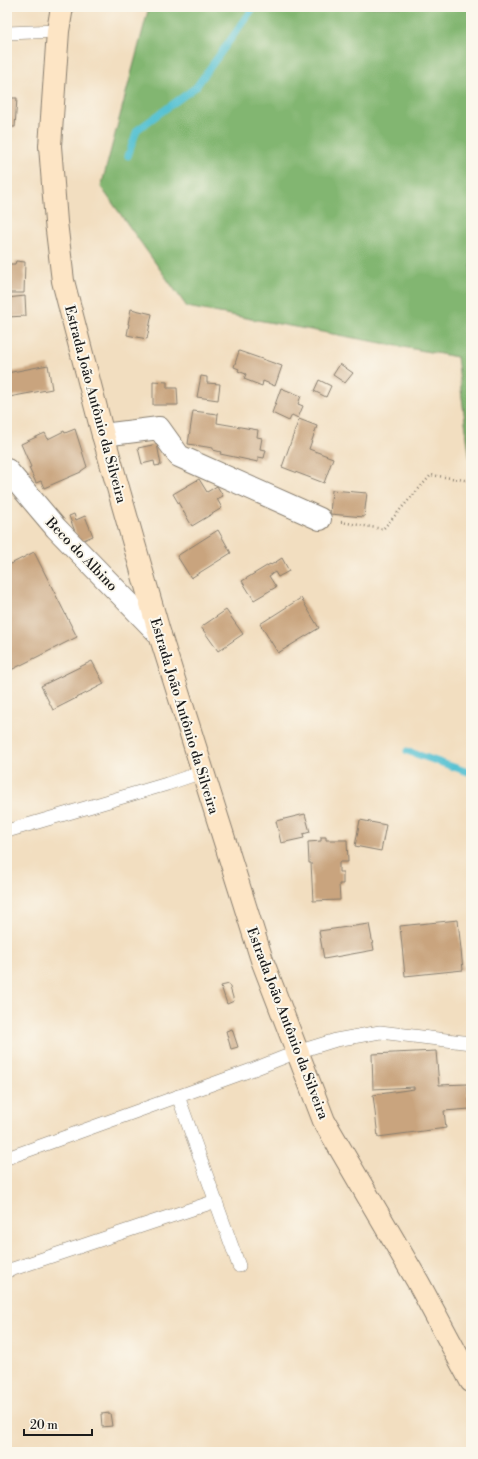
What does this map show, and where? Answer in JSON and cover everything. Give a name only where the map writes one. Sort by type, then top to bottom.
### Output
[{"type":"main road","name":"Estrada João Antônio da Silveira","points":[[62,7],[58,31],[50,146],[63,281],[103,435],[160,635],[262,960],[324,1121],[418,1282],[471,1381]]},
{"type":"street","points":[[103,435],[158,428],[179,456],[320,519]]},
{"type":"street","name":"Beco do Albino","points":[[7,470],[56,528],[160,635]]},
{"type":"lane","points":[[7,33],[58,31]]},
{"type":"lane","points":[[7,831],[167,784],[202,772]]},
{"type":"lane","points":[[7,1158],[297,1052],[336,1040],[380,1032],[471,1043]]},
{"type":"lane","points":[[178,1096],[239,1266]]},
{"type":"lane","points":[[7,1271],[216,1201]]},
{"type":"path","points":[[320,519],[383,529],[431,475],[471,481]]},
{"type":"green space","points":[[149,7],[471,7],[471,470],[457,357],[187,307],[101,187]]},
{"type":"building","points":[[7,98],[17,98],[15,127],[7,127]]},
{"type":"building","points":[[16,261],[25,262],[24,293],[7,293],[7,264],[15,264]]},
{"type":"building","points":[[25,296],[26,316],[7,317],[7,298]]},
{"type":"building","points":[[131,309],[152,314],[147,339],[127,335]]},
{"type":"building","points":[[239,351],[282,366],[275,386],[263,381],[262,386],[244,379],[246,374],[238,371],[239,369],[234,367]]},
{"type":"building","points":[[340,364],[353,373],[345,383],[333,375]]},
{"type":"building","points":[[48,365],[52,389],[9,397],[7,373]]},
{"type":"building","points":[[201,376],[207,377],[207,383],[220,384],[218,400],[197,397]]},
{"type":"building","points":[[319,380],[331,386],[326,397],[314,391]]},
{"type":"building","points":[[153,381],[167,382],[167,388],[177,388],[178,405],[153,405]]},
{"type":"building","points":[[281,388],[301,396],[298,404],[303,406],[298,418],[292,415],[289,421],[272,413]]},
{"type":"building","points":[[193,411],[218,414],[217,423],[258,430],[257,437],[262,438],[260,449],[266,450],[264,458],[258,457],[258,462],[220,454],[221,452],[213,450],[213,448],[188,444]]},
{"type":"building","points":[[299,419],[317,426],[309,449],[333,458],[324,483],[282,467]]},
{"type":"building","points":[[75,429],[87,467],[81,472],[44,488],[41,481],[36,483],[21,444],[45,433],[48,439],[64,431],[65,433]]},
{"type":"building","points":[[157,444],[161,465],[155,466],[154,461],[142,464],[138,448]]},
{"type":"building","points":[[199,479],[207,492],[217,486],[223,496],[217,499],[222,508],[192,526],[173,494]]},
{"type":"building","points":[[332,490],[367,493],[364,517],[330,514]]},
{"type":"building","points":[[74,514],[76,520],[85,516],[93,536],[79,542],[69,516]]},
{"type":"building","points":[[218,530],[231,553],[191,578],[177,556]]},
{"type":"building","points":[[34,552],[77,637],[7,672],[7,566]]},
{"type":"building","points":[[282,558],[289,571],[278,577],[275,572],[269,576],[276,587],[254,600],[242,581]]},
{"type":"building","points":[[301,598],[319,628],[278,653],[260,624]]},
{"type":"building","points":[[226,610],[243,634],[218,651],[201,627]]},
{"type":"building","points":[[92,661],[104,684],[53,710],[41,686]]},
{"type":"building","points":[[305,814],[310,832],[303,834],[304,838],[281,843],[276,821]]},
{"type":"building","points":[[360,820],[386,825],[381,851],[355,846]]},
{"type":"building","points":[[321,837],[326,837],[326,840],[347,840],[348,862],[339,862],[339,872],[343,872],[343,884],[339,884],[340,900],[313,901],[311,863],[309,863],[308,842],[321,841]]},
{"type":"building","points":[[458,920],[463,970],[405,976],[400,926]]},
{"type":"building","points":[[369,924],[374,950],[324,959],[319,931]]},
{"type":"building","points":[[229,984],[234,1001],[227,1004],[221,986]]},
{"type":"building","points":[[232,1029],[238,1047],[231,1049],[226,1031]]},
{"type":"building","points":[[436,1051],[439,1085],[467,1084],[470,1109],[444,1111],[446,1128],[378,1137],[373,1095],[414,1089],[414,1087],[373,1089],[372,1054]]},
{"type":"building","points":[[110,1413],[112,1426],[102,1427],[101,1414]]},
{"type":"waterway","points":[[128,156],[137,130],[196,87],[254,7]]},
{"type":"waterway","points":[[407,751],[471,773]]}]
